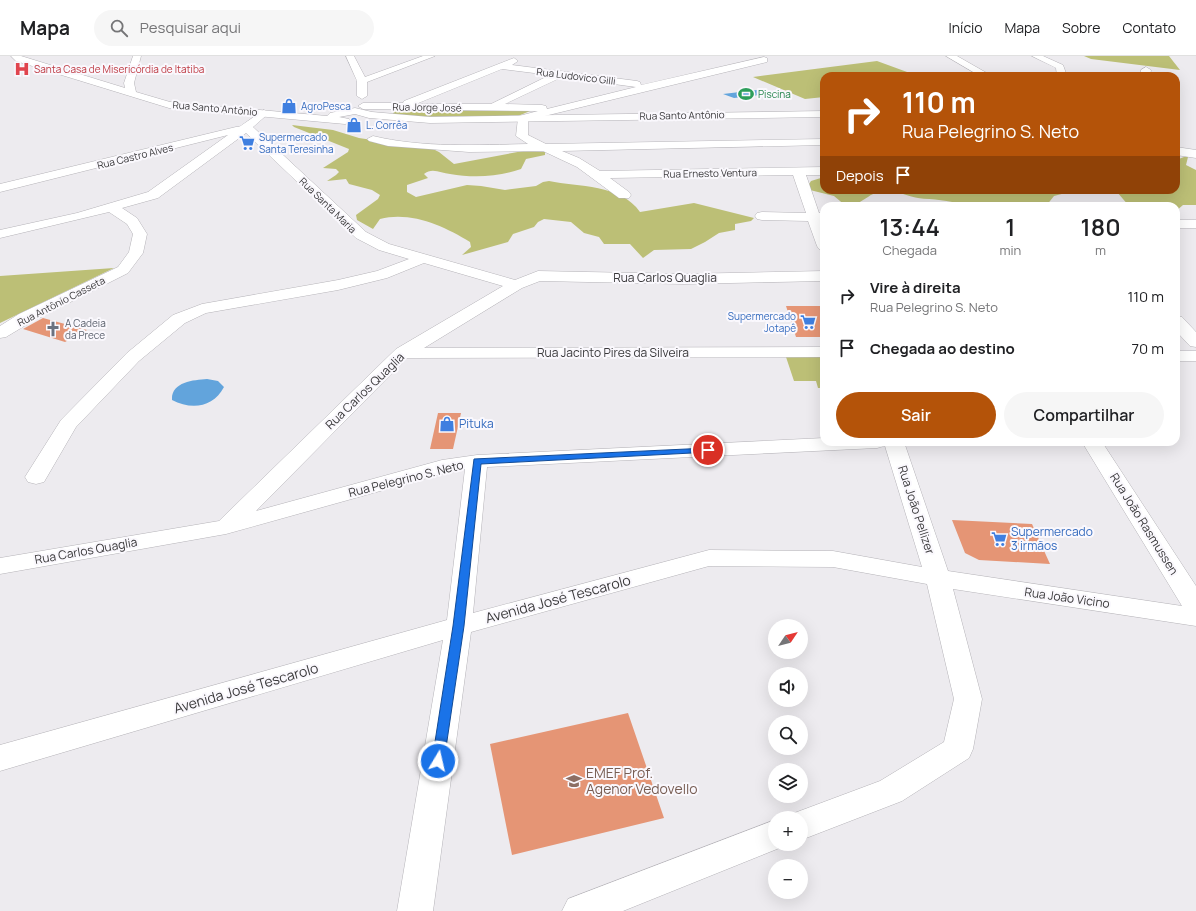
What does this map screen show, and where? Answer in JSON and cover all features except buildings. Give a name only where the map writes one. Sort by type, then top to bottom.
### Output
[{"type":"street","name":"Rua Santo Antônio","points":[[16,56],[19,59],[83,80],[131,92],[169,104],[264,113],[340,114],[365,110],[430,120],[522,120],[748,114],[820,114]]},
{"type":"street","points":[[122,77],[137,56]]},
{"type":"street","points":[[350,56],[362,82],[365,110]]},
{"type":"street","points":[[362,82],[431,56]]},
{"type":"street","points":[[399,107],[526,56]]},
{"type":"street","points":[[950,56],[980,72]]},
{"type":"street","points":[[1036,56],[1060,67],[1061,72]]},
{"type":"street","name":"Rua Jorge José","points":[[522,120],[561,108],[764,60]]},
{"type":"street","name":"Rua Ludovico Gilli","points":[[501,66],[650,86]]},
{"type":"street","points":[[356,70],[394,70]]},
{"type":"street","name":"Rua Jorge José","points":[[491,108],[560,74]]},
{"type":"street","points":[[83,80],[122,77],[129,83],[131,92]]},
{"type":"street","name":"Rua Jorge José","points":[[365,110],[399,107],[561,108]]},
{"type":"street","name":"Rua Santo Antônio","points":[[354,121],[365,110]]},
{"type":"street","name":"Rua Castro Alves","points":[[0,188],[247,128],[264,113]]},
{"type":"street","name":"Rua Santo Antônio","points":[[340,114],[354,121],[380,124],[462,128],[522,120]]},
{"type":"street","points":[[522,120],[522,136],[532,143],[548,148],[577,162],[624,195]]},
{"type":"street","points":[[0,234],[35,228],[112,208],[153,195],[247,128]]},
{"type":"street","name":"Rua Santa Maria","points":[[247,128],[360,235],[384,247],[516,285]]},
{"type":"street","points":[[373,139],[388,142],[469,149],[820,142]]},
{"type":"street","points":[[1180,152],[1196,154]]},
{"type":"street","name":"Rua Ernesto Ventura","points":[[596,175],[820,171]]},
{"type":"street","points":[[762,216],[819,217],[798,172]]},
{"type":"street","name":"Rua Antônio Casseta","points":[[0,333],[25,318],[122,270],[136,253],[140,234],[132,221],[112,208]]},
{"type":"street","points":[[1180,224],[1196,224]]},
{"type":"street","points":[[36,477],[68,424],[133,357],[179,319],[202,309],[338,285],[382,275],[424,258]]},
{"type":"street","name":"Rua Carlos Quaglia","points":[[0,566],[226,527],[402,353],[516,285],[538,276],[684,279],[820,276]]},
{"type":"street","points":[[1180,325],[1196,342]]},
{"type":"street","name":"Rua Jacinto Pires da Silveira","points":[[402,353],[820,352]]},
{"type":"street","points":[[1180,356],[1196,356]]},
{"type":"street","name":"Rua Pelegrino S. Neto","points":[[226,527],[450,465],[477,461],[820,445]]},
{"type":"street","name":"Rua João Pellizer","points":[[808,822],[891,790],[958,749],[968,699],[938,578],[895,446]]},
{"type":"street","name":"Rua João Rasmussen","points":[[1095,446],[1196,607]]},
{"type":"street","points":[[415,911],[459,626],[477,461]]},
{"type":"street","name":"Avenida José Tescarolo","points":[[0,758],[459,626],[708,558],[833,559],[938,578]]},
{"type":"street","name":"Rua João Vicino","points":[[938,578],[1196,617]]},
{"type":"street","points":[[580,911],[768,838]]},
{"type":"green space","points":[[1084,56],[1169,56],[1180,70],[1091,59]]},
{"type":"green space","points":[[877,61],[907,72],[820,72],[820,97],[805,99],[753,77]]},
{"type":"green space","points":[[395,110],[530,111],[518,116],[391,117]]},
{"type":"green space","points":[[292,125],[333,130],[359,138],[433,149],[454,164],[523,151],[545,152],[545,155],[526,159],[521,169],[504,174],[477,176],[459,175],[437,171],[427,172],[424,174],[428,178],[407,185],[407,192],[416,197],[467,185],[505,190],[536,186],[543,182],[549,181],[611,191],[632,203],[640,212],[694,203],[754,218],[751,221],[735,224],[735,230],[719,233],[691,249],[654,250],[643,258],[630,244],[604,244],[599,237],[584,233],[571,222],[544,219],[538,222],[534,227],[513,234],[508,242],[462,255],[471,247],[470,242],[427,222],[403,217],[392,217],[380,219],[373,229],[357,220],[356,215],[378,199],[380,195],[372,190],[349,184],[346,179],[327,181],[339,172],[336,169],[323,168],[348,152],[349,149]]},
{"type":"green space","points":[[1188,157],[1186,165],[1196,170],[1196,205],[1183,205],[1180,208],[1180,202],[1126,202],[1119,194],[1180,194],[1180,158]]},
{"type":"green space","points":[[820,178],[820,192],[806,189],[811,181]]},
{"type":"green space","points":[[826,194],[873,194],[860,202],[841,202],[834,196]]},
{"type":"green space","points":[[903,194],[1062,194],[1054,196],[1049,202],[951,202],[918,198]]},
{"type":"green space","points":[[114,268],[0,323],[0,276]]},
{"type":"green space","points":[[786,357],[820,357],[820,388],[818,388],[816,381],[794,381]]},
{"type":"water","name":"Piscina","points":[[757,90],[768,94],[734,98],[723,94]]},
{"type":"water","points":[[207,379],[218,381],[224,387],[214,399],[208,403],[194,406],[172,400],[175,389],[184,383]]},
{"type":"place","name":"Santa Casa de Misericórdia de Itatiba","points":[[22,69]]},
{"type":"place","name":"Piscina","points":[[746,94]]},
{"type":"place","name":"AgroPesca","points":[[289,106]]},
{"type":"place","name":"L. Corrêa","points":[[354,125]]},
{"type":"place","name":"Supermercado Santa Teresinha","points":[[247,143]]},
{"type":"place","name":"Supermercado Jotapê","points":[[808,322]]},
{"type":"place","name":"A Cadeia da Prece","points":[[53,329]]},
{"type":"place","name":"Pituka","points":[[447,424]]},
{"type":"place","name":"Supermercado 3 irmãos","points":[[999,539]]},
{"type":"place","name":"EMEF Prof. Agenor Vedovello","points":[[574,781]]},
{"type":"route","points":[[438,761],[459,626],[477,461],[708,450]]}]
